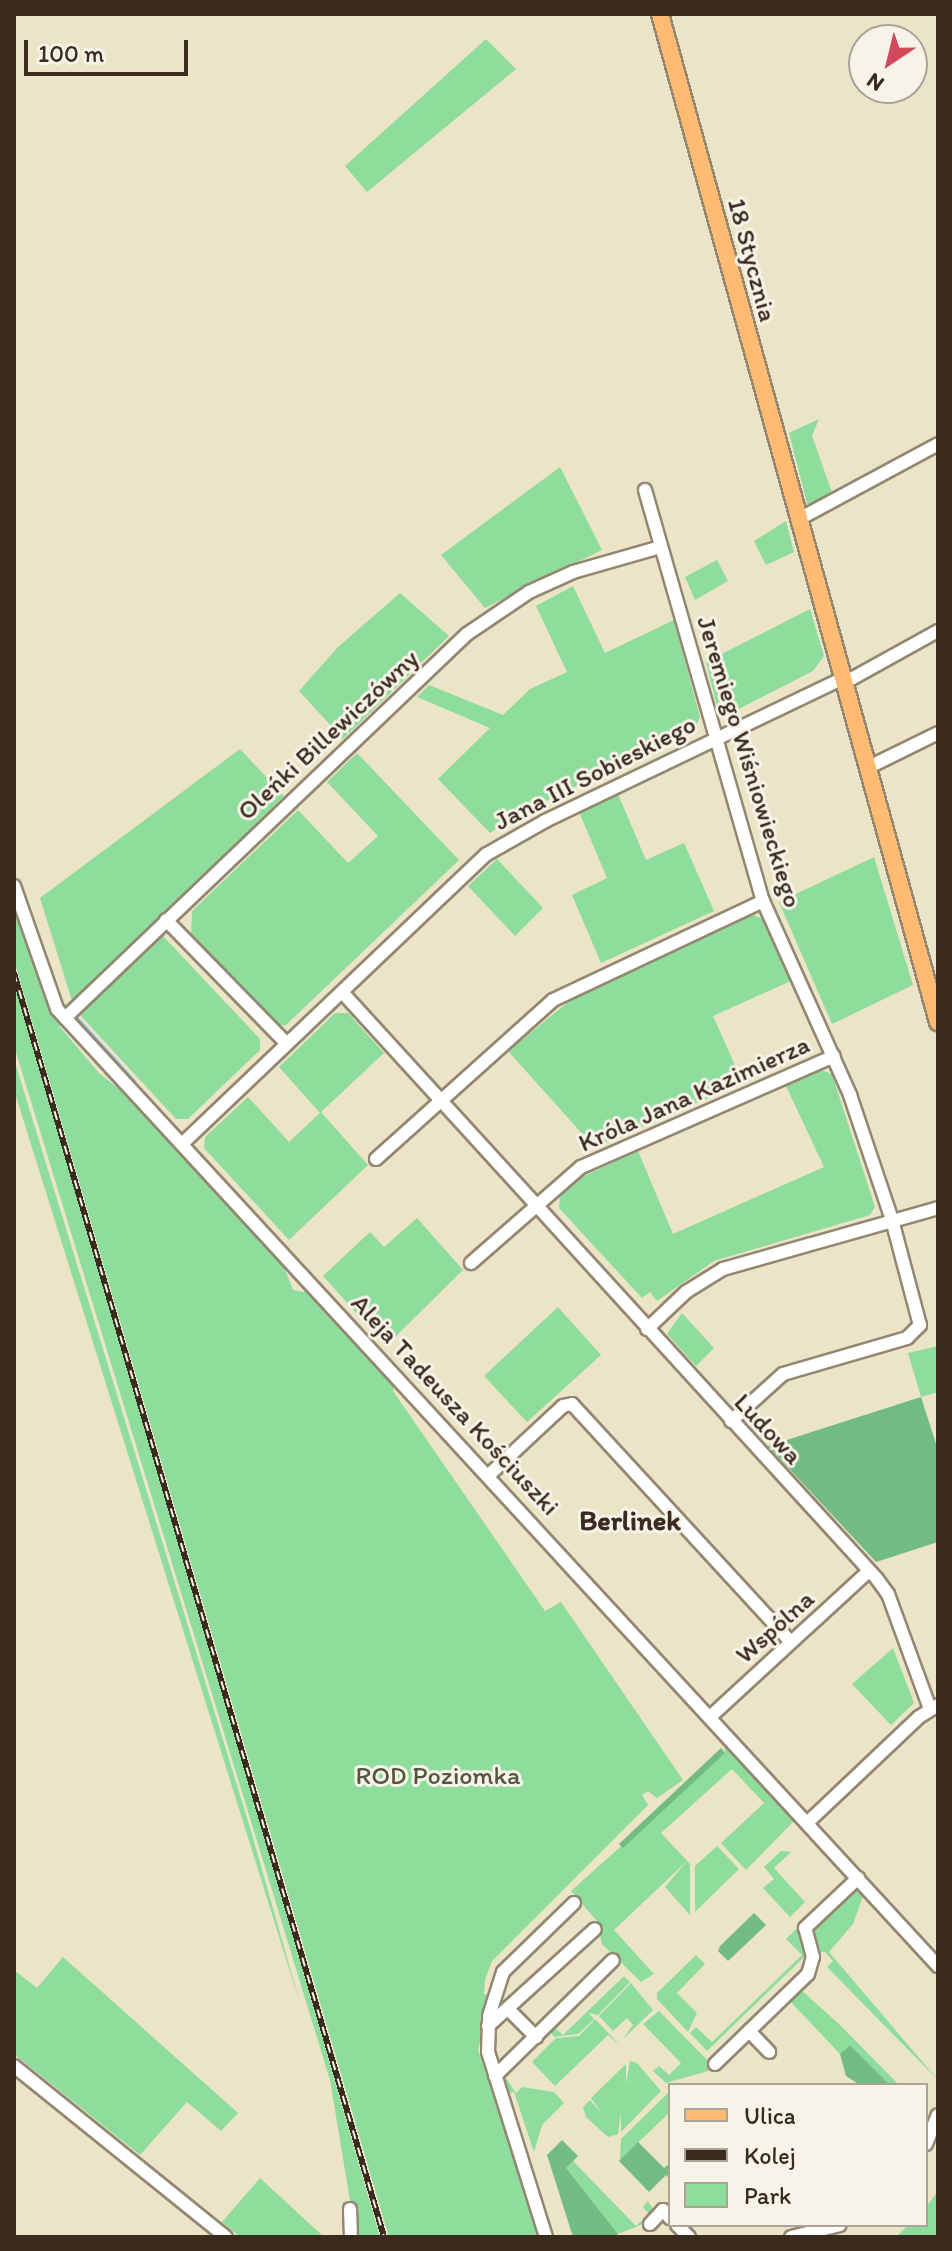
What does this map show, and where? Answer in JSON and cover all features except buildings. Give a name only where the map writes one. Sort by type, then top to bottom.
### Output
[{"type":"main road","name":"18 Stycznia","points":[[660,14],[938,1022]]},
{"type":"street","points":[[799,519],[938,444]]},
{"type":"street","name":"Jeremiego Wiśniowieckiego","points":[[645,490],[763,901],[834,1056],[892,1220],[919,1320],[917,1333],[783,1374],[731,1421]]},
{"type":"street","name":"Oleńki Billewiczówny","points":[[65,1018],[489,617],[529,592],[600,560],[660,547]]},
{"type":"street","points":[[844,681],[938,631]]},
{"type":"street","name":"Jana III Sobieskiego","points":[[183,1143],[487,854],[716,736],[844,681]]},
{"type":"street","points":[[867,768],[938,733]]},
{"type":"street","name":"Aleja Tadeusza Kościuszki","points":[[14,886],[53,1002],[65,1018],[490,1474],[938,1966]]},
{"type":"street","points":[[376,1159],[553,1000],[763,901]]},
{"type":"street","points":[[166,920],[287,1044]]},
{"type":"street","name":"Ludowa","points":[[342,992],[869,1571],[888,1594],[934,1707]]},
{"type":"street","name":"Króla Jana Kazimierza","points":[[536,1203],[594,1160],[834,1056]]},
{"type":"street","points":[[471,1263],[536,1203]]},
{"type":"street","points":[[647,1329],[686,1292],[723,1269],[938,1208]]},
{"type":"street","points":[[490,1474],[563,1406],[572,1404],[791,1642]]},
{"type":"street","name":"Wspólna","points":[[710,1717],[869,1571]]},
{"type":"street","points":[[807,1823],[934,1707]]},
{"type":"street","points":[[715,2064],[811,1969],[805,1928],[858,1878]]},
{"type":"street","points":[[546,2237],[495,2076],[488,2026],[500,1976],[574,1903]]},
{"type":"street","points":[[488,2026],[510,2011],[595,1929]]},
{"type":"street","points":[[495,2076],[613,1960]]},
{"type":"street","points":[[510,2011],[536,2037]]},
{"type":"street","points":[[749,2031],[769,2052]]},
{"type":"street","points":[[14,2066],[226,2237]]},
{"type":"street","points":[[928,2139],[938,2115]]},
{"type":"street","points":[[350,2209],[351,2237]]},
{"type":"street","points":[[650,2224],[663,2210],[668,2216]]},
{"type":"street","points":[[791,2237],[832,2227]]},
{"type":"green space","points":[[486,39],[516,69],[367,192],[345,166]]},
{"type":"green space","points":[[819,419],[812,436],[833,495],[808,507],[789,433]]},
{"type":"green space","points":[[560,467],[602,550],[485,608],[441,555]]},
{"type":"green space","points":[[786,521],[794,552],[766,565],[754,541]]},
{"type":"green space","points":[[717,560],[728,581],[695,600],[685,577]]},
{"type":"green space","points":[[573,586],[605,653],[674,620],[700,717],[695,729],[525,811],[490,833],[438,779],[490,728],[417,697],[429,685],[503,715],[530,689],[567,672],[536,606]]},
{"type":"green space","points":[[400,593],[449,636],[343,739],[299,691],[338,647]]},
{"type":"green space","points":[[810,609],[824,656],[813,671],[727,715],[718,710],[706,662]]},
{"type":"green space","points":[[240,749],[284,796],[73,1004],[40,898]]},
{"type":"green space","points":[[357,753],[459,860],[286,1025],[275,1025],[191,937],[192,911],[298,810],[348,863],[378,836],[327,782]]},
{"type":"green space","points":[[618,794],[646,860],[684,843],[714,911],[601,963],[572,895],[607,878],[579,812]]},
{"type":"green space","points":[[874,857],[913,985],[832,1024],[779,902]]},
{"type":"green space","points":[[497,859],[543,908],[515,936],[468,886]]},
{"type":"green space","name":"ROD Poziomka","points":[[14,894],[45,997],[60,1027],[99,1073],[144,1109],[284,1267],[293,1290],[303,1292],[310,1287],[396,1380],[393,1391],[545,1611],[561,1602],[683,1780],[657,1798],[648,1791],[642,1795],[648,1805],[492,1961],[485,1980],[484,1994],[491,1996],[478,2050],[541,2237],[389,2237],[14,960]]},
{"type":"green space","points":[[753,915],[764,919],[791,981],[713,1016],[743,1083],[594,1147],[508,1051],[572,999]]},
{"type":"green space","points":[[163,936],[260,1039],[260,1050],[188,1119],[176,1119],[80,1015]]},
{"type":"green space","points":[[14,982],[380,2237],[356,2237],[330,2080],[14,1046]]},
{"type":"green space","points":[[335,1013],[348,1013],[384,1053],[321,1112],[368,1165],[289,1240],[204,1148],[205,1137],[248,1097],[289,1142],[320,1113],[279,1067]]},
{"type":"green space","points":[[14,1059],[251,1831],[301,2007],[14,1090]]},
{"type":"green space","points":[[821,1070],[832,1074],[875,1207],[870,1215],[714,1261],[657,1301],[650,1292],[642,1298],[559,1208],[560,1196],[580,1178],[638,1151],[673,1234],[824,1167],[786,1086]]},
{"type":"green space","points":[[417,1218],[463,1270],[386,1346],[323,1276],[370,1232],[384,1247]]},
{"type":"green space","points":[[558,1307],[601,1355],[527,1422],[484,1376]]},
{"type":"green space","points":[[682,1313],[714,1348],[696,1366],[667,1334]]},
{"type":"green space","points":[[938,1346],[938,1392],[921,1397],[908,1353]]},
{"type":"green space","points":[[921,1397],[938,1450],[938,1542],[876,1562],[768,1446]]},
{"type":"green space","points":[[893,1648],[914,1703],[891,1725],[852,1684]]},
{"type":"green space","points":[[724,1745],[794,1821],[746,1870],[721,1843],[764,1803],[732,1769],[661,1833],[690,1864],[690,1915],[665,1887],[687,1861],[614,1930],[654,1974],[641,1982],[602,1944],[597,1921],[571,1891],[725,1753]]},
{"type":"green space","points":[[721,1748],[725,1753],[623,1848],[619,1844]]},
{"type":"green space","points":[[717,1846],[739,1869],[695,1912],[695,1866]]},
{"type":"green space","points":[[781,1851],[791,1852],[774,1868],[805,1902],[790,1917],[763,1888],[774,1879],[764,1867]]},
{"type":"green space","points":[[856,1889],[863,1896],[853,1924],[829,1952],[938,2080],[827,1967],[833,1961],[825,1952],[818,1952],[813,1929]]},
{"type":"green space","points":[[754,1913],[766,1925],[728,1961],[718,1951],[720,1946]]},
{"type":"green space","points":[[810,1916],[799,1930],[804,1957],[707,2051],[690,2033],[696,2027],[712,2042],[802,1955],[786,1939]]},
{"type":"green space","points":[[696,1955],[705,1964],[677,1993],[697,2013],[688,2032],[657,1999],[657,1993]]},
{"type":"green space","points":[[63,1957],[238,2113],[221,2131],[187,2102],[140,2155],[14,2054],[14,1970],[37,1988]]},
{"type":"green space","points":[[624,1976],[630,1982],[598,2015],[589,2013],[594,2019],[578,2034],[554,2037],[551,2032],[555,2028],[563,2035]]},
{"type":"green space","points":[[631,1983],[653,2010],[622,2040],[633,2025],[627,2018],[613,2031],[599,2016]]},
{"type":"green space","points":[[800,1989],[897,2083],[888,2083],[850,2045],[840,2054],[789,2000]]},
{"type":"green space","points":[[659,2011],[709,2062],[708,2071],[666,2083],[653,2071],[659,2066],[669,2075],[681,2063],[643,2024]]},
{"type":"green space","points":[[595,2019],[621,2046],[608,2035],[555,2086],[532,2062],[556,2038],[579,2036]]},
{"type":"green space","points":[[850,2045],[888,2083],[857,2083],[846,2076],[840,2054]]},
{"type":"green space","points":[[630,2061],[637,2063],[661,2091],[621,2132],[621,2112],[618,2134],[608,2137],[586,2117],[583,2107],[590,2100],[603,2115],[591,2098],[626,2064],[626,2084]]},
{"type":"green space","points":[[505,2076],[516,2093],[522,2087],[554,2092],[564,2103],[542,2125],[534,2152],[514,2092],[506,2094]]},
{"type":"green space","points":[[668,2093],[668,2114],[620,2160],[621,2139]]},
{"type":"green space","points":[[562,2140],[578,2156],[566,2168],[618,2234],[615,2237],[573,2237],[547,2155]]},
{"type":"green space","points":[[638,2142],[664,2168],[668,2165],[668,2177],[666,2175],[649,2192],[619,2161]]},
{"type":"green space","points":[[573,2161],[636,2226],[649,2214],[643,2207],[648,2201],[655,2212],[643,2224],[618,2234],[566,2168]]},
{"type":"green space","points":[[260,2178],[324,2237],[240,2237],[222,2222]]},
{"type":"green space","points":[[938,2191],[938,2237],[896,2237],[906,2227],[928,2227],[928,2204]]},
{"type":"waterway","points":[[76,1017],[134,1081]]},
{"type":"waterway","points":[[14,2058],[35,2074]]},
{"type":"railway","points":[[14,973],[384,2237]]},
{"type":"district","name":"Berlinek","points":[[630,1520]]}]
